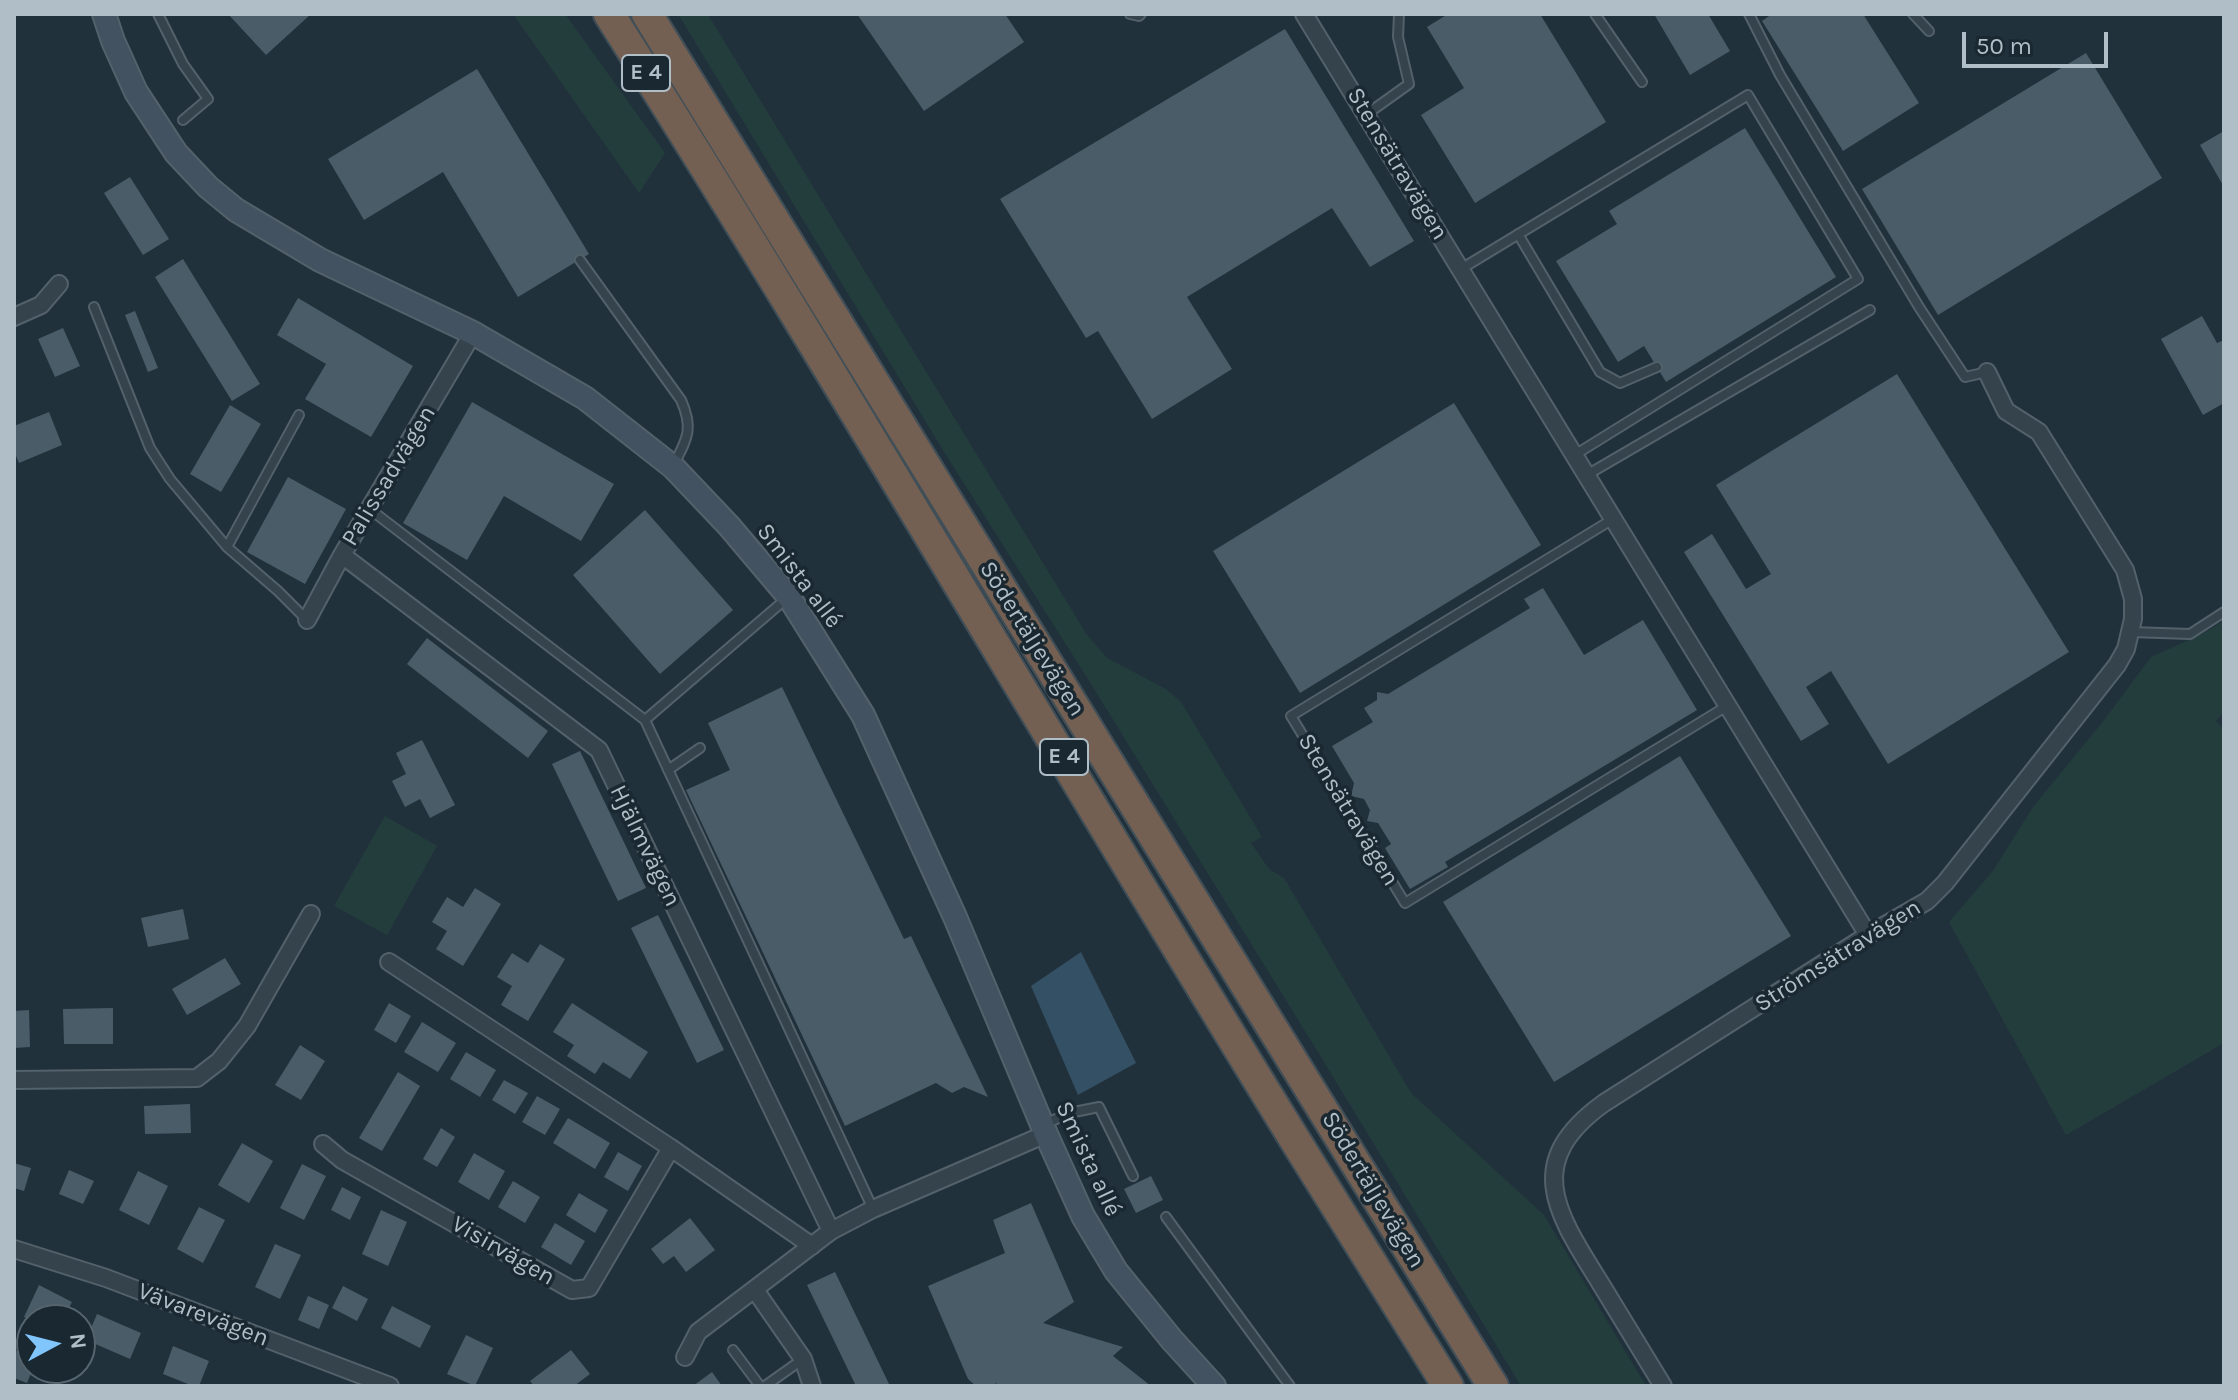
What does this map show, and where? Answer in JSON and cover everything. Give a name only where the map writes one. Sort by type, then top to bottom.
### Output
[{"type":"highway","name":"Södertäljevägen","points":[[609,14],[684,132],[1281,1117],[1448,1386]]},
{"type":"highway","name":"Södertäljevägen","points":[[647,14],[1493,1386]]},
{"type":"street","name":"Smista allé","points":[[104,14],[136,92],[176,153],[208,187],[236,210],[320,260],[473,333],[585,398],[673,467],[729,526],[789,597],[863,715],[955,917],[1083,1216],[1116,1271],[1214,1386]]},
{"type":"street","name":"Stensätravägen","points":[[1304,14],[1868,935]]},
{"type":"street","points":[[14,317],[41,305],[59,284]]},
{"type":"street","name":"Palissadvägen","points":[[307,620],[473,333]]},
{"type":"street","name":"Strömsätravägen","points":[[1663,1386],[1567,1230],[1556,1200],[1555,1165],[1572,1129],[1604,1103],[1868,935],[1927,901],[1945,883],[2117,665],[2126,649],[2131,632],[2133,599],[2125,570],[2039,432],[2006,411],[1987,372]]},
{"type":"street","name":"Hjälmvägen","points":[[342,555],[599,750],[831,1231]]},
{"type":"street","points":[[14,1080],[197,1078],[219,1061],[247,1026],[311,914]]},
{"type":"street","points":[[389,962],[671,1148],[812,1246]]},
{"type":"street","points":[[685,1357],[698,1332],[831,1231],[1044,1130]]},
{"type":"street","name":"Visirvägen","points":[[323,1144],[342,1160],[572,1290],[589,1288],[671,1148]]},
{"type":"street","name":"Vävarevägen","points":[[14,1249],[106,1278],[390,1386]]},
{"type":"street","points":[[755,1290],[803,1359],[812,1386]]},
{"type":"lane","points":[[158,14],[183,64],[208,99],[183,120]]},
{"type":"lane","points":[[1130,14],[1141,14]]},
{"type":"lane","points":[[1367,114],[1409,84],[1398,37],[1399,14]]},
{"type":"lane","points":[[1595,14],[1642,82]]},
{"type":"lane","points":[[1749,14],[1780,75],[1919,307],[1965,377],[1987,372]]},
{"type":"lane","points":[[1913,14],[1929,31]]},
{"type":"lane","points":[[1461,269],[1748,95],[1858,279],[1573,456]]},
{"type":"lane","points":[[1518,234],[1600,372],[1620,383],[1657,367]]},
{"type":"lane","points":[[580,260],[681,400],[688,415],[687,439],[673,467]]},
{"type":"lane","points":[[94,307],[150,448],[170,479],[227,547],[307,620]]},
{"type":"lane","points":[[1585,476],[1870,310]]},
{"type":"lane","points":[[227,547],[299,415]]},
{"type":"lane","points":[[371,510],[645,720],[873,1209]]},
{"type":"lane","name":"Stensätravägen","points":[[1613,519],[1291,716],[1405,903],[1727,706]]},
{"type":"lane","points":[[645,720],[789,597]]},
{"type":"lane","points":[[2131,632],[2190,634],[2224,612]]},
{"type":"lane","points":[[668,770],[700,748]]},
{"type":"lane","points":[[1044,1130],[1069,1113],[1099,1107],[1133,1176]]},
{"type":"lane","points":[[1166,1217],[1290,1386]]},
{"type":"lane","points":[[733,1350],[763,1386],[803,1359]]},
{"type":"green space","points":[[513,14],[565,14],[665,153],[639,193]]},
{"type":"green space","points":[[678,14],[707,14],[713,23],[1087,635],[1107,658],[1166,689],[1181,702],[1262,837],[1251,843],[1269,869],[1284,878],[1411,1093],[1544,1215],[1646,1386],[1521,1386],[1091,684],[946,455]]},
{"type":"green space","points":[[2224,621],[2224,712],[2216,721],[2224,730],[2224,1043],[2066,1135],[1949,922],[1993,871],[2033,807],[2151,657]]},
{"type":"green space","points":[[385,816],[437,846],[387,935],[334,906]]},
{"type":"water","points":[[1081,952],[1136,1063],[1078,1095],[1031,986]]},
{"type":"building","points":[[228,14],[311,14],[266,55]]},
{"type":"building","points":[[857,14],[1005,14],[1024,42],[924,111]]},
{"type":"building","points":[[1448,14],[1540,14],[1606,122],[1475,203],[1421,115],[1464,88],[1427,27]]},
{"type":"building","points":[[1654,14],[1708,14],[1730,51],[1690,75]]},
{"type":"building","points":[[1772,14],[1863,14],[1919,103],[1843,151],[1762,21]]},
{"type":"building","points":[[1285,29],[1414,241],[1370,267],[1332,208],[1187,297],[1232,369],[1152,419],[1098,331],[1086,338],[1000,199]]},
{"type":"building","points":[[2086,53],[2162,178],[1938,315],[1862,189]]},
{"type":"building","points":[[477,69],[589,254],[518,297],[443,172],[364,220],[328,159]]},
{"type":"building","points":[[1745,128],[1836,277],[1666,382],[1644,346],[1618,362],[1556,261],[1617,224],[1609,211]]},
{"type":"building","points":[[2224,131],[2224,187],[2200,145]]},
{"type":"building","points":[[130,177],[169,239],[143,255],[104,193]]},
{"type":"building","points":[[183,259],[260,384],[232,401],[155,277]]},
{"type":"building","points":[[298,298],[413,366],[371,437],[305,399],[326,364],[277,335]]},
{"type":"building","points":[[135,311],[158,368],[148,372],[125,315]]},
{"type":"building","points":[[2202,316],[2217,343],[2224,340],[2224,403],[2203,415],[2161,339]]},
{"type":"building","points":[[63,328],[80,366],[55,377],[38,339]]},
{"type":"building","points":[[1897,374],[2069,652],[1888,764],[1831,671],[1806,687],[1829,724],[1801,741],[1684,552],[1712,534],[1746,589],[1771,574],[1716,485]]},
{"type":"building","points":[[472,402],[614,484],[581,541],[504,496],[467,560],[403,523]]},
{"type":"building","points":[[1454,403],[1541,545],[1300,693],[1213,551]]},
{"type":"building","points":[[230,405],[261,424],[221,492],[190,474]]},
{"type":"building","points":[[49,412],[62,445],[19,463],[14,451],[14,426]]},
{"type":"building","points":[[288,477],[346,509],[305,584],[247,552]]},
{"type":"building","points":[[645,510],[733,610],[660,674],[573,575]]},
{"type":"building","points":[[1543,588],[1584,655],[1643,620],[1697,710],[1445,862],[1448,867],[1410,889],[1385,848],[1391,844],[1378,823],[1367,821],[1370,810],[1364,799],[1351,796],[1354,783],[1332,746],[1373,722],[1364,708],[1377,700],[1377,692],[1388,694],[1530,608],[1524,599]]},
{"type":"building","points":[[427,638],[548,731],[528,758],[407,664]]},
{"type":"building","points":[[782,687],[904,939],[911,936],[988,1097],[964,1087],[952,1093],[936,1083],[845,1126],[686,790],[730,770],[708,723]]},
{"type":"building","points":[[422,740],[455,805],[430,818],[420,799],[405,807],[392,781],[406,774],[396,753]]},
{"type":"building","points":[[580,751],[646,888],[618,901],[552,764]]},
{"type":"building","points":[[1680,756],[1791,936],[1554,1082],[1443,902]]},
{"type":"building","points":[[475,888],[501,904],[463,966],[436,949],[447,931],[432,922],[447,897],[463,907]]},
{"type":"building","points":[[183,909],[189,939],[148,947],[141,918]]},
{"type":"building","points":[[658,915],[724,1050],[697,1063],[631,928]]},
{"type":"building","points":[[540,944],[565,959],[528,1021],[501,1005],[512,986],[497,977],[512,953],[528,963]]},
{"type":"building","points":[[225,958],[241,984],[187,1015],[172,989]]},
{"type":"building","points":[[389,1003],[411,1016],[396,1043],[374,1030]]},
{"type":"building","points":[[572,1003],[648,1052],[630,1079],[603,1062],[595,1074],[567,1056],[574,1045],[553,1032]]},
{"type":"building","points":[[113,1008],[113,1044],[64,1044],[63,1009]]},
{"type":"building","points":[[29,1010],[30,1047],[14,1048],[14,1011]]},
{"type":"building","points":[[422,1022],[456,1043],[438,1072],[404,1052]]},
{"type":"building","points":[[300,1045],[325,1061],[301,1100],[275,1085]]},
{"type":"building","points":[[466,1052],[496,1070],[480,1097],[450,1079]]},
{"type":"building","points":[[398,1072],[420,1086],[382,1151],[359,1138]]},
{"type":"building","points":[[504,1080],[528,1093],[515,1114],[492,1100]]},
{"type":"building","points":[[537,1096],[560,1109],[545,1135],[522,1122]]},
{"type":"building","points":[[190,1104],[191,1133],[145,1134],[144,1106]]},
{"type":"building","points":[[568,1118],[610,1143],[595,1169],[553,1143]]},
{"type":"building","points":[[441,1128],[455,1137],[437,1167],[423,1159]]},
{"type":"building","points":[[242,1143],[273,1161],[249,1203],[218,1185]]},
{"type":"building","points":[[618,1152],[642,1166],[628,1191],[604,1177]]},
{"type":"building","points":[[474,1153],[505,1171],[489,1200],[458,1182]]},
{"type":"building","points":[[14,1163],[31,1168],[24,1191],[14,1188]]},
{"type":"building","points":[[302,1164],[326,1176],[304,1220],[280,1208]]},
{"type":"building","points":[[69,1170],[94,1181],[83,1204],[59,1194]]},
{"type":"building","points":[[138,1171],[168,1186],[149,1225],[119,1210]]},
{"type":"building","points":[[1151,1176],[1163,1200],[1136,1213],[1124,1189]]},
{"type":"building","points":[[513,1181],[540,1197],[525,1223],[498,1207]]},
{"type":"building","points":[[342,1187],[361,1197],[350,1220],[331,1210]]},
{"type":"building","points":[[579,1193],[608,1210],[595,1233],[566,1215]]},
{"type":"building","points":[[1031,1203],[1074,1302],[1043,1323],[1123,1347],[1113,1356],[1151,1386],[999,1386],[996,1383],[994,1386],[976,1386],[968,1379],[928,1286],[1005,1253],[993,1220]]},
{"type":"building","points":[[199,1207],[225,1220],[203,1263],[177,1249]]},
{"type":"building","points":[[381,1210],[407,1222],[388,1266],[362,1254]]},
{"type":"building","points":[[690,1218],[715,1250],[686,1272],[674,1256],[663,1264],[651,1249]]},
{"type":"building","points":[[555,1223],[585,1241],[571,1265],[541,1247]]},
{"type":"building","points":[[275,1244],[301,1255],[280,1299],[255,1287]]},
{"type":"building","points":[[835,1272],[890,1386],[856,1386],[807,1285]]},
{"type":"building","points":[[39,1285],[72,1302],[71,1304],[30,1304]]},
{"type":"building","points":[[343,1286],[368,1299],[357,1321],[332,1308]]},
{"type":"building","points":[[308,1296],[329,1305],[319,1329],[298,1320]]},
{"type":"building","points":[[392,1306],[431,1326],[420,1348],[381,1328]]},
{"type":"building","points":[[97,1314],[141,1333],[130,1359],[96,1344]]},
{"type":"building","points":[[466,1335],[493,1348],[475,1386],[447,1374]]},
{"type":"building","points":[[173,1346],[209,1361],[199,1386],[163,1374]]},
{"type":"building","points":[[14,1350],[16,1379],[14,1378]]},
{"type":"building","points":[[571,1350],[590,1374],[574,1386],[534,1386],[530,1381]]},
{"type":"building","points":[[712,1372],[722,1386],[693,1386]]}]
